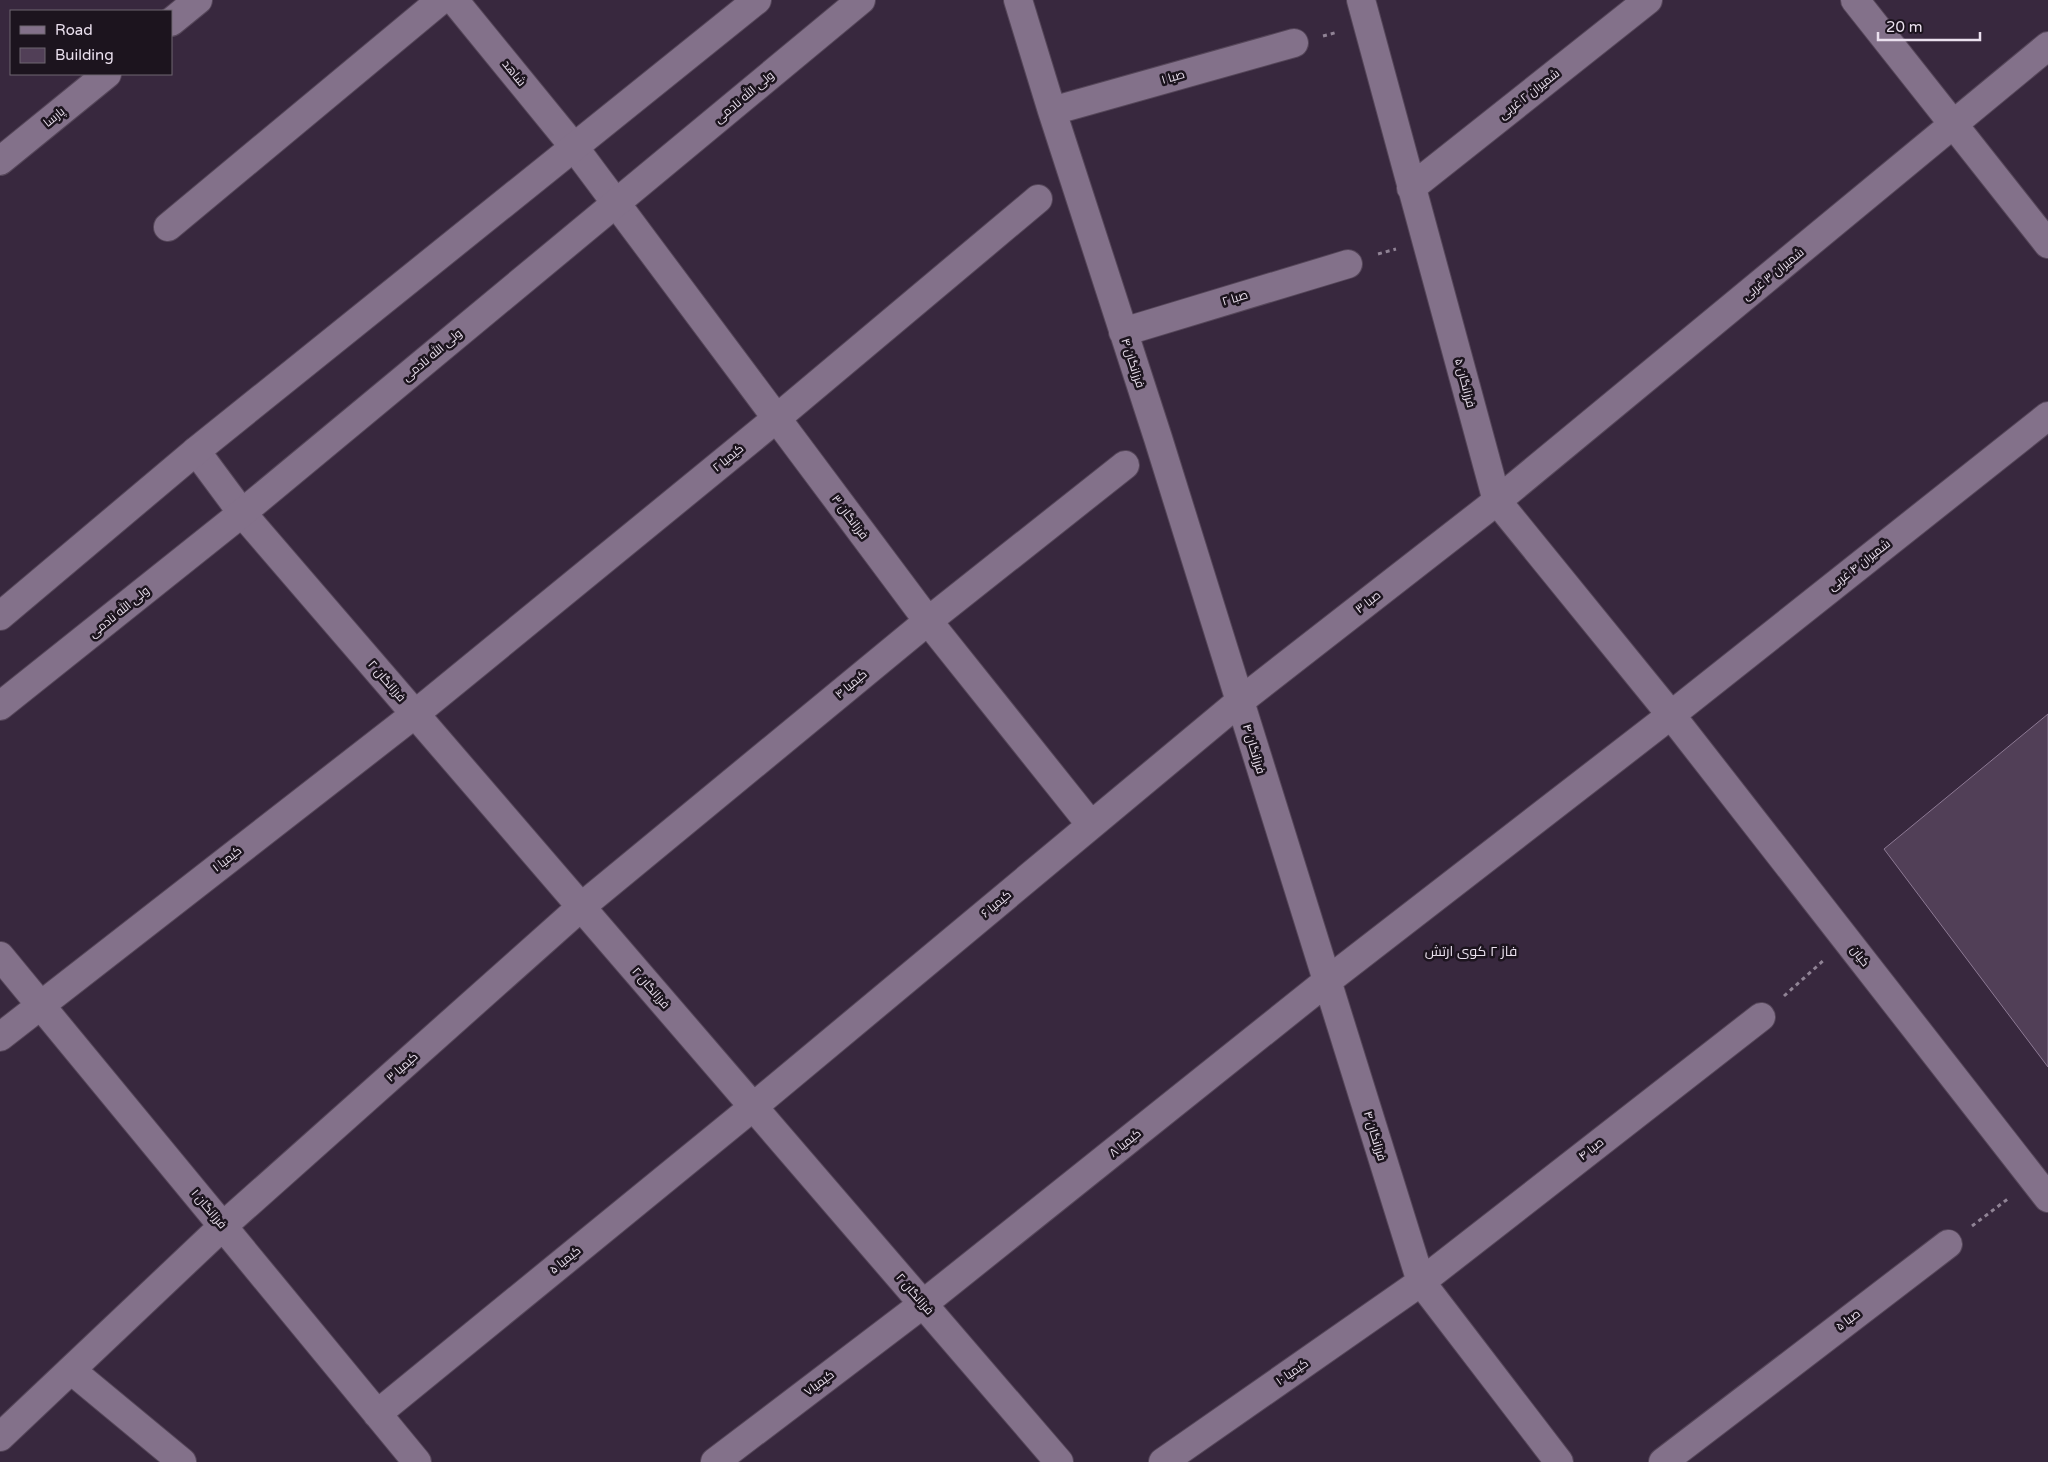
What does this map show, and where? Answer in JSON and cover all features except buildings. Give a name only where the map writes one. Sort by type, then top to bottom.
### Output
[{"type":"street","points":[[172,21],[198,0]]},
{"type":"street","points":[[168,227],[441,0]]},
{"type":"street","name":"شاهد","points":[[454,0],[574,147],[616,203]]},
{"type":"street","points":[[0,616],[196,451],[757,0]]},
{"type":"street","name":"ولی الله نادمی","points":[[0,706],[242,513],[861,0]]},
{"type":"street","name":"فرزانگان ۴","points":[[1018,0],[1158,438],[1420,1282],[1559,1462]]},
{"type":"street","name":"شمیران ۲ غربی","points":[[1411,188],[1648,0]]},
{"type":"street","points":[[1855,0],[2048,244]]},
{"type":"street","name":"فرزانگان ۵","points":[[1364,12],[1497,501],[1671,715]]},
{"type":"street","name":"صبا ۱","points":[[1052,111],[1294,43]]},
{"type":"street","name":"شمیران ۳ غربی","points":[[1497,501],[2048,46]]},
{"type":"street","name":"پارسا","points":[[0,161],[106,75]]},
{"type":"street","name":"کیمیا ۲","points":[[415,714],[777,418],[1038,199]]},
{"type":"street","name":"فرزانگان ۳","points":[[616,203],[928,621],[1092,825]]},
{"type":"street","name":"صبا ۲","points":[[1123,332],[1348,264]]},
{"type":"street","name":"شمیران ۴ غربی","points":[[1326,982],[1671,715],[2048,416]]},
{"type":"street","name":"فرزانگان ۲","points":[[196,451],[242,513],[1059,1462]]},
{"type":"street","name":"کیمیا ۴","points":[[581,907],[928,621],[1125,465]]},
{"type":"street","name":"صبا ۳","points":[[1239,702],[1497,501]]},
{"type":"street","name":"کیمیا ۶","points":[[754,1107],[1239,702]]},
{"type":"street","name":"کیمیا ۱","points":[[0,1037],[415,714]]},
{"type":"street","name":"کیان","points":[[1671,715],[2041,1189]]},
{"type":"street","name":"کیمیا ۳","points":[[0,1438],[223,1226],[581,907]]},
{"type":"street","name":"فرزانگان ۱","points":[[0,956],[417,1462]]},
{"type":"street","name":"کیمیا ۸","points":[[923,1304],[1326,982]]},
{"type":"street","name":"صبا ۴","points":[[1420,1282],[1761,1017]]},
{"type":"street","name":"کیمیا ۵","points":[[377,1414],[754,1107]]},
{"type":"street","name":"صبا ۵","points":[[1663,1462],[1948,1244]]},
{"type":"street","name":"کیمیا ۱۰","points":[[1163,1462],[1420,1282]]},
{"type":"street","name":"کیمیا۷","points":[[715,1462],[923,1304]]},
{"type":"street","points":[[71,1370],[182,1462]]},
{"type":"path","points":[[1294,43],[1364,12]]},
{"type":"path","points":[[1348,264],[1425,239]]},
{"type":"path","points":[[1761,1017],[1847,939]]},
{"type":"path","points":[[1948,1244],[2041,1189]]},
{"type":"district","name":"فاز ۲ کوی ارتش","points":[[1471,951]]}]
